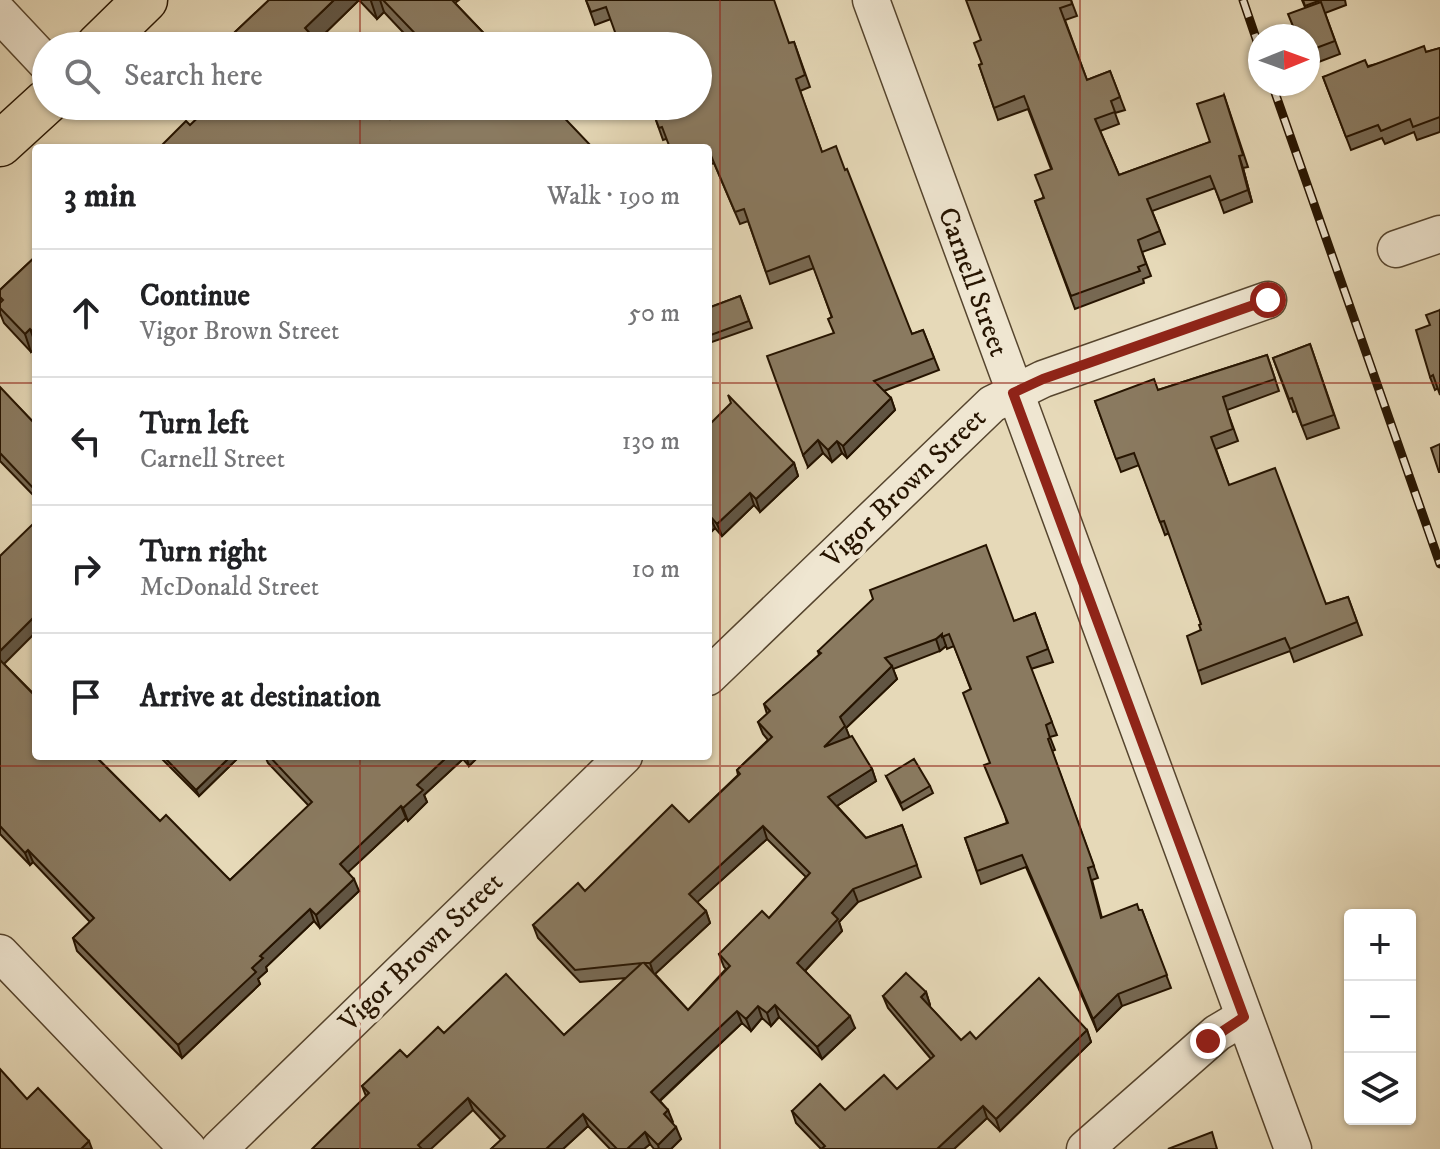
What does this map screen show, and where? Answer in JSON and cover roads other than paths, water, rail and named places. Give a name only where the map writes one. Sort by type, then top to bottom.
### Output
[{"type":"main road","points":[[112,32],[145,0]]},
{"type":"main road","points":[[0,144],[32,115]]},
{"type":"street","name":"Carnell Street","points":[[871,0],[1293,1149]]},
{"type":"street","points":[[0,14],[32,48]]},
{"type":"street","points":[[1396,249],[1440,234]]},
{"type":"street","name":"Vigor Brown Street","points":[[712,673],[992,404],[1043,379],[1268,300]]},
{"type":"street","name":"Vigor Brown Street","points":[[219,1149],[620,760]]},
{"type":"street","points":[[0,953],[188,1149]]},
{"type":"street","points":[[1085,1149],[1217,1033],[1244,1017]]},
{"type":"railway","points":[[1243,0],[1251,24]]},
{"type":"railway","points":[[1276,96],[1440,564]]}]
